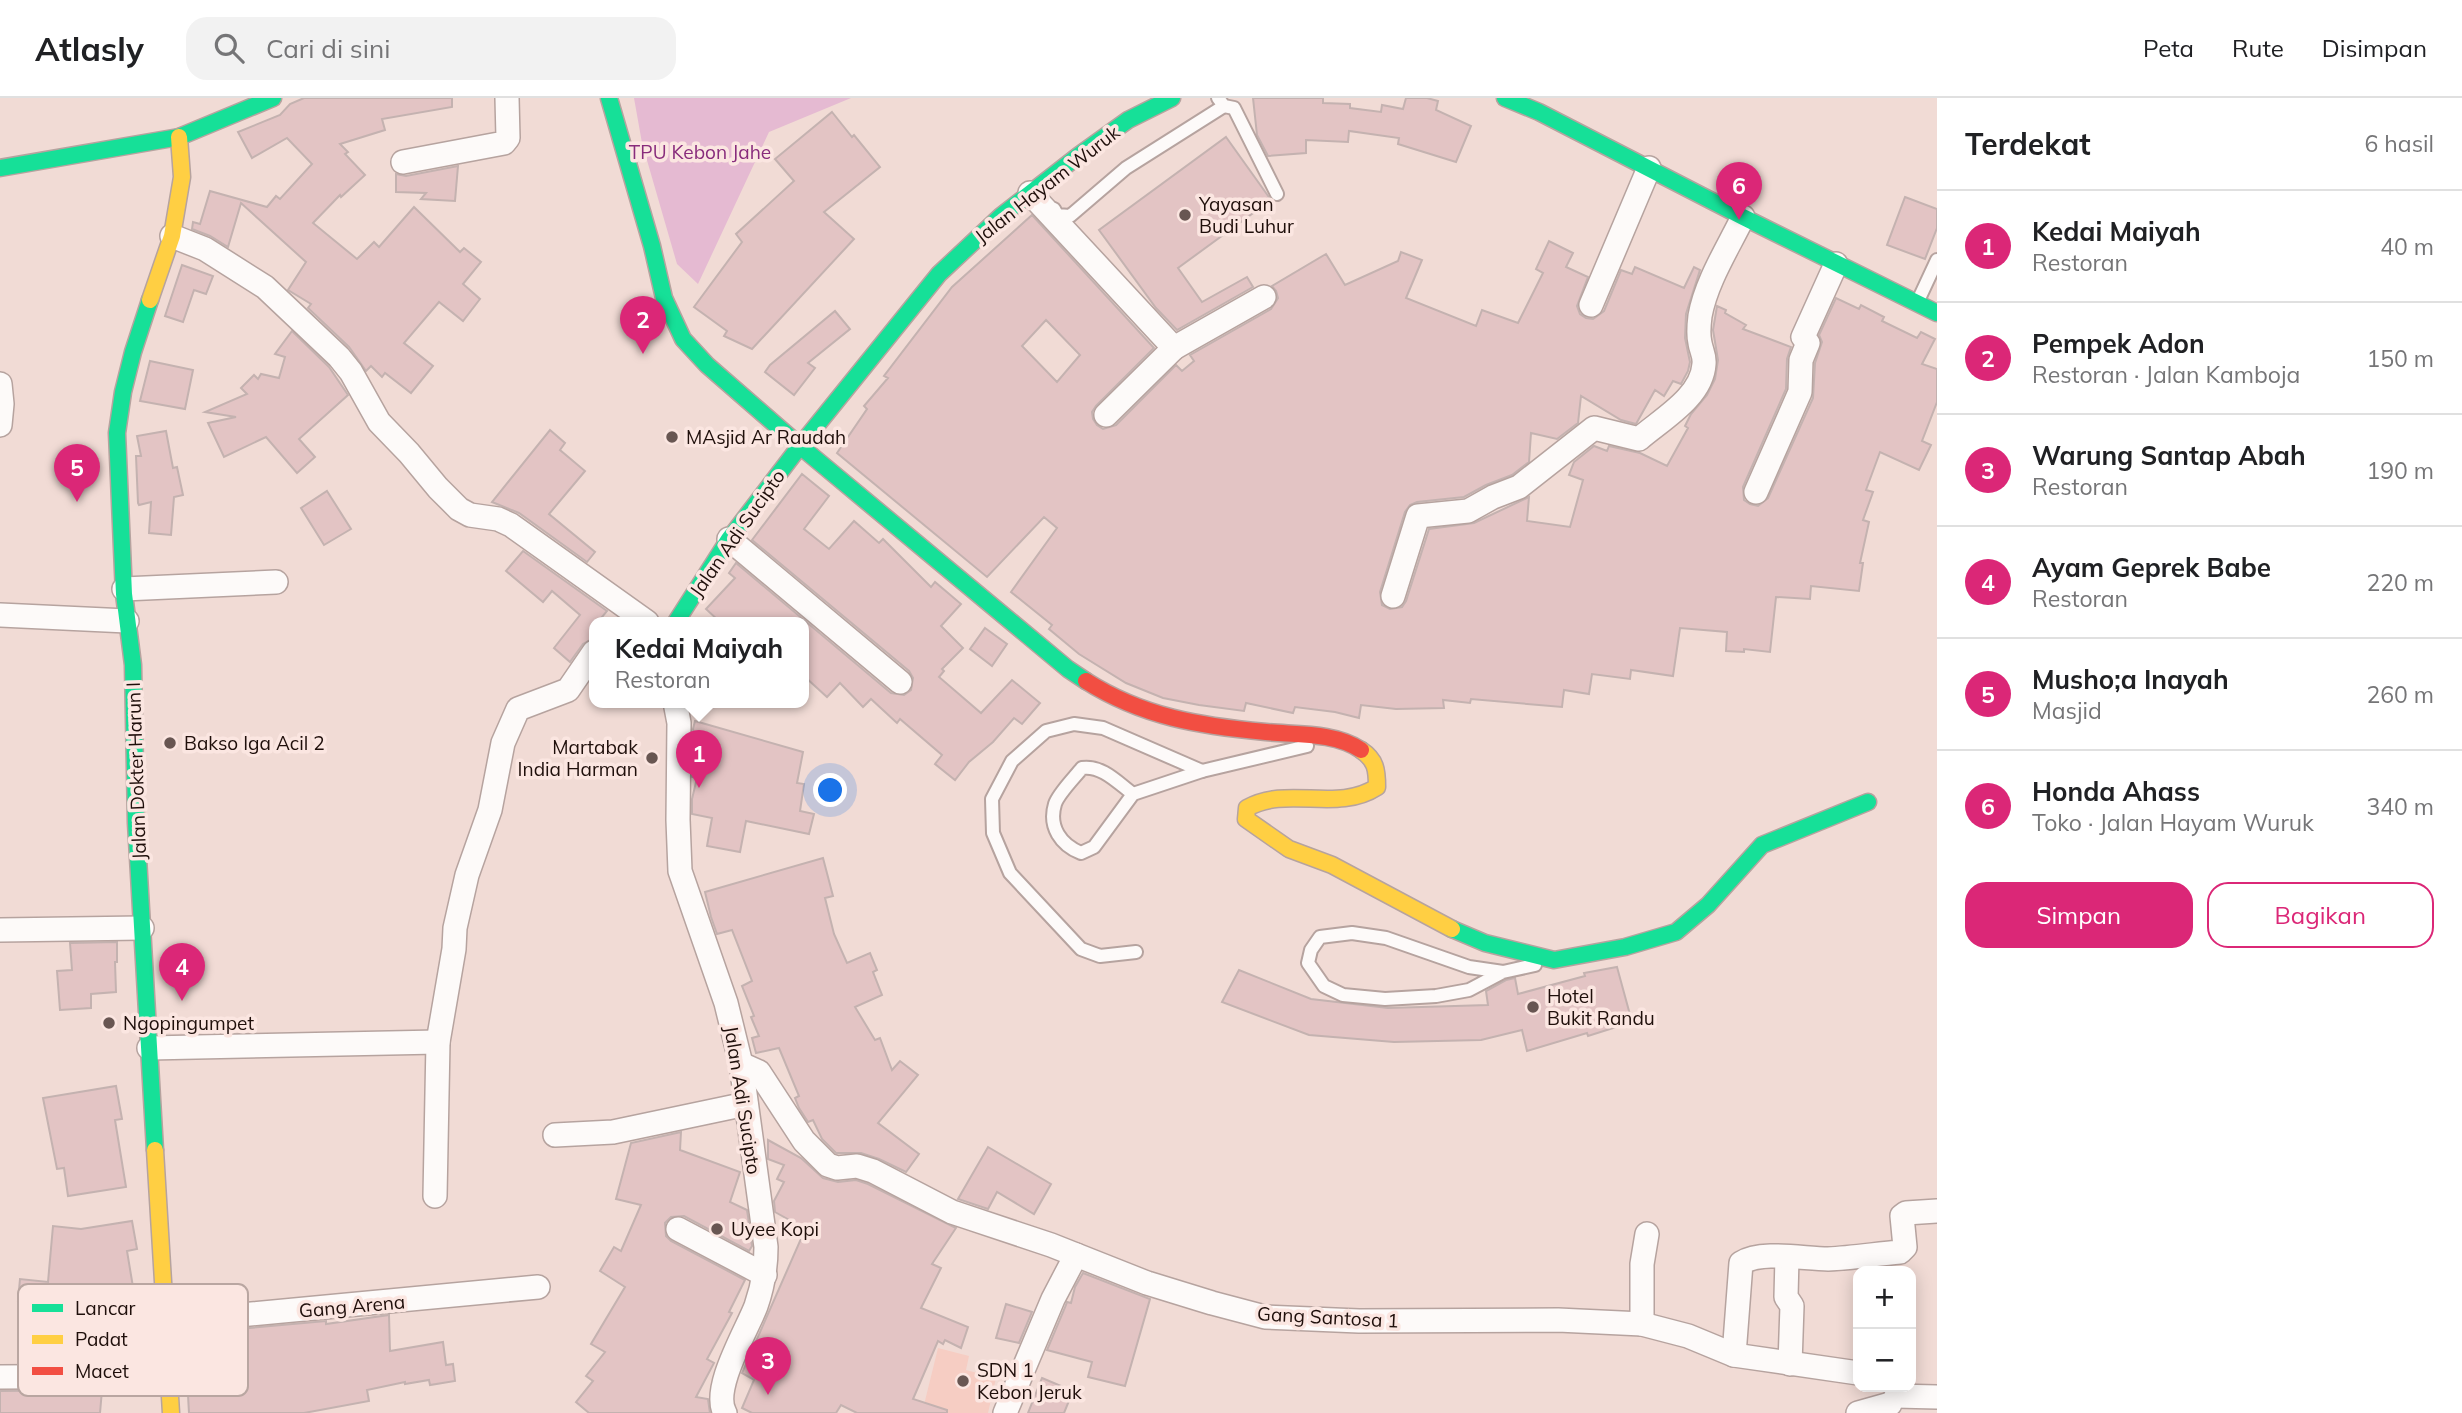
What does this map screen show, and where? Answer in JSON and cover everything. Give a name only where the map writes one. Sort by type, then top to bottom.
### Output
[{"type":"street","points":[[0,168],[179,137],[237,105],[273,98]]},
{"type":"street","points":[[403,162],[504,143],[508,138],[508,98]]},
{"type":"street","points":[[609,98],[652,246],[664,298],[682,339],[707,365],[800,446],[1068,669],[1109,697],[1128,706],[1174,719],[1265,732],[1330,737],[1355,747],[1375,762],[1379,776],[1377,788],[1361,797],[1293,798],[1255,802],[1247,808],[1246,819],[1289,849],[1332,865],[1448,927],[1485,943],[1554,960],[1625,947],[1676,932],[1708,905],[1762,845],[1868,802]]},
{"type":"street","name":"Jalan Hayam Wuruk","points":[[800,446],[939,274],[1001,216],[1128,121],[1172,98]]},
{"type":"street","points":[[1505,98],[1541,105],[1649,168],[1743,218],[1937,313]]},
{"type":"street","name":"Jalan Dokter Harun I","points":[[164,1284],[136,823],[133,665],[124,589],[117,433],[133,352],[172,236],[181,177],[179,137]]},
{"type":"street","points":[[1591,305],[1649,168]]},
{"type":"street","points":[[1035,190],[1174,348]]},
{"type":"street","points":[[1393,596],[1418,516],[1468,511],[1519,487],[1594,428],[1639,439],[1683,402],[1696,387],[1703,373],[1705,360],[1699,342],[1700,317],[1707,292],[1743,218]]},
{"type":"street","points":[[172,236],[205,249],[265,287],[339,357],[351,372],[379,422],[459,509],[470,515],[498,519],[511,525],[622,615]]},
{"type":"street","points":[[1756,492],[1801,392],[1801,360],[1808,344],[1803,337],[1836,264]]},
{"type":"street","points":[[1107,415],[1174,348],[1264,297]]},
{"type":"street","points":[[0,384],[0,425]]},
{"type":"street","name":"Jalan Adi Sucipto","points":[[680,617],[729,539],[800,446]]},
{"type":"street","points":[[729,539],[900,682]]},
{"type":"street","points":[[124,589],[276,582]]},
{"type":"street","points":[[0,615],[127,621]]},
{"type":"street","points":[[435,1196],[438,1042],[454,949],[455,928],[467,875],[490,810],[503,743],[518,709],[568,690],[589,659]]},
{"type":"street","name":"Jalan Adi Sucipto","points":[[676,708],[679,723],[680,871],[726,1003],[741,1064],[766,1247],[765,1275],[756,1306],[726,1378],[721,1404],[725,1413]]},
{"type":"street","points":[[0,930],[142,928]]},
{"type":"street","points":[[149,1048],[438,1042]]},
{"type":"street","name":"Gang Santosa 1","points":[[741,1064],[759,1072],[804,1141],[828,1165],[837,1168],[857,1166],[873,1171],[953,1212],[1147,1283],[1265,1317],[1359,1321],[1558,1320],[1642,1324],[1688,1336],[1734,1355],[1853,1372]]},
{"type":"street","points":[[555,1135],[613,1132],[746,1104]]},
{"type":"street","points":[[1734,1355],[1741,1263],[1754,1259],[1827,1259],[1900,1252],[1905,1247],[1902,1216],[1906,1213],[1937,1211]]},
{"type":"street","points":[[678,1228],[765,1275]]},
{"type":"street","points":[[1642,1324],[1642,1264],[1647,1234]]},
{"type":"street","points":[[1005,1413],[1053,1299],[1076,1255]]},
{"type":"street","points":[[1787,1257],[1786,1297],[1793,1306],[1790,1364]]},
{"type":"street","name":"Gang Arena","points":[[248,1314],[538,1287]]},
{"type":"street","points":[[0,1377],[18,1377]]},
{"type":"street","points":[[1858,1413],[1891,1400],[1937,1396]]},
{"type":"lane","points":[[1035,190],[1057,215],[1070,216],[1126,168],[1221,102],[1234,108],[1277,194]]},
{"type":"lane","points":[[1917,303],[1937,261]]},
{"type":"lane","points":[[1136,952],[1100,956],[1081,949],[1010,873],[993,833],[992,799],[1012,761],[1046,731],[1074,724],[1103,728],[1202,771]]},
{"type":"lane","points":[[1133,794],[1104,772],[1094,768],[1082,768],[1055,804],[1054,829],[1067,848],[1081,853],[1094,847],[1133,794],[1202,771],[1309,746],[1330,737]]},
{"type":"lane","points":[[1503,972],[1469,967],[1386,938],[1352,933],[1320,937],[1311,950],[1308,963],[1324,986],[1343,995],[1385,999],[1436,996],[1469,990],[1503,972],[1554,960]]},
{"type":"shaded area","name":"SDN 1 Kebon Jeruk","points":[[938,1348],[969,1356],[966,1370],[996,1378],[988,1413],[922,1413]]},
{"type":"green space","name":"TPU Kebon Jahe","points":[[634,98],[851,98],[769,132],[698,284],[677,264],[642,143]]},
{"type":"building","points":[[304,98],[452,98],[452,107],[382,119],[385,130],[340,144],[348,152],[345,154],[365,175],[341,197],[340,195],[313,223],[357,259],[374,242],[379,247],[414,207],[460,252],[464,248],[481,262],[463,284],[480,299],[463,321],[439,302],[404,343],[433,366],[411,393],[385,373],[382,377],[371,366],[366,371],[349,347],[308,308],[311,304],[288,290],[306,262],[241,203],[228,247],[192,229],[193,222],[200,224],[210,191],[267,207],[276,196],[280,199],[312,164],[287,138],[252,158],[238,132],[280,115],[290,104]]},
{"type":"building","points":[[1253,98],[1323,98],[1323,103],[1350,104],[1350,108],[1381,112],[1382,105],[1403,109],[1406,98],[1427,98],[1438,101],[1436,110],[1471,126],[1456,162],[1398,144],[1399,138],[1349,131],[1348,142],[1306,140],[1306,153],[1268,156],[1257,135]]},
{"type":"building","points":[[832,112],[880,167],[824,212],[854,239],[752,349],[724,336],[727,331],[694,307],[742,242],[736,234],[794,181],[775,159]]},
{"type":"building","name":"Yayasan Budi Luhur","points":[[1226,137],[1271,200],[1178,268],[1202,302],[1247,277],[1253,287],[1177,330],[1156,308],[1099,230]]},
{"type":"building","points":[[458,166],[455,201],[421,199],[426,193],[396,192],[396,174],[406,176]]},
{"type":"building","points":[[1905,197],[1937,209],[1937,228],[1925,259],[1887,245]]},
{"type":"building","points":[[1032,215],[1154,348],[1092,412],[1093,419],[1103,429],[1116,425],[1176,365],[1182,371],[1194,361],[1190,355],[1271,309],[1278,298],[1272,286],[1326,254],[1345,285],[1398,261],[1401,252],[1422,260],[1406,298],[1476,326],[1482,310],[1518,323],[1543,273],[1536,269],[1549,241],[1573,253],[1566,267],[1588,277],[1577,306],[1580,314],[1586,318],[1593,319],[1604,311],[1621,270],[1632,274],[1635,267],[1684,288],[1694,267],[1700,270],[1686,314],[1685,338],[1690,362],[1681,384],[1673,381],[1664,396],[1655,390],[1636,424],[1621,420],[1581,396],[1578,423],[1557,439],[1531,433],[1529,462],[1512,475],[1464,497],[1410,505],[1405,512],[1380,592],[1382,605],[1390,609],[1402,607],[1406,601],[1429,529],[1474,523],[1529,497],[1527,521],[1570,527],[1583,480],[1569,475],[1574,462],[1594,446],[1607,451],[1609,446],[1640,453],[1667,466],[1688,428],[1685,426],[1691,414],[1707,395],[1715,379],[1718,360],[1713,330],[1717,306],[1746,325],[1743,329],[1791,347],[1787,359],[1786,389],[1743,487],[1744,500],[1750,504],[1758,506],[1768,498],[1813,398],[1815,363],[1822,342],[1819,335],[1836,298],[1859,309],[1861,305],[1884,317],[1882,321],[1917,338],[1921,332],[1935,339],[1922,364],[1937,369],[1937,402],[1922,441],[1931,445],[1919,470],[1880,452],[1866,490],[1873,492],[1863,520],[1869,522],[1860,563],[1863,563],[1859,591],[1811,586],[1810,599],[1776,597],[1770,652],[1744,649],[1744,652],[1726,651],[1727,632],[1680,628],[1673,676],[1631,670],[1630,679],[1592,674],[1589,694],[1564,690],[1562,707],[1471,699],[1470,703],[1443,700],[1444,708],[1396,709],[1361,705],[1359,718],[1295,707],[1293,713],[1246,703],[1244,711],[1163,698],[1126,683],[1079,654],[1049,629],[1052,625],[1011,592],[1057,528],[1044,517],[987,577],[837,453],[867,409],[864,406],[888,378],[884,376],[952,287]],"holes":[[[1046,320],[1080,355],[1057,382],[1022,346]]]},
{"type":"building","points":[[182,265],[213,276],[206,294],[194,290],[183,322],[165,316]]},
{"type":"building","points":[[835,311],[850,329],[808,363],[815,368],[794,395],[765,372]]},
{"type":"building","points":[[292,331],[329,367],[348,395],[299,439],[315,457],[297,473],[266,437],[224,457],[208,423],[236,417],[205,412],[247,394],[241,388],[254,375],[258,379],[261,374],[279,378],[285,357],[275,354]]},
{"type":"building","points":[[150,361],[193,370],[185,409],[140,401]]},
{"type":"building","points":[[550,430],[565,443],[560,450],[585,471],[549,514],[595,552],[587,562],[519,513],[492,502]]},
{"type":"building","points":[[166,431],[173,468],[177,467],[183,495],[174,497],[171,535],[149,533],[151,502],[138,503],[136,456],[141,456],[137,436]]},
{"type":"building","points":[[802,474],[829,496],[804,529],[829,549],[854,521],[879,543],[883,539],[931,587],[935,582],[961,604],[941,626],[963,648],[942,669],[944,671],[939,677],[981,713],[1012,680],[1040,703],[1022,724],[1014,718],[993,742],[969,762],[955,780],[935,764],[942,755],[900,719],[897,723],[871,699],[863,707],[840,683],[827,697],[809,681],[809,624],[891,693],[904,695],[911,690],[913,678],[909,671],[752,540]]},
{"type":"building","points":[[327,491],[351,529],[324,545],[301,508]]},
{"type":"building","points":[[523,551],[607,611],[602,617],[589,617],[589,641],[583,644],[570,662],[554,648],[580,615],[552,591],[543,602],[506,571]]},
{"type":"building","points":[[736,563],[800,617],[715,617],[706,609],[735,578],[729,573]]},
{"type":"building","points":[[985,628],[1007,644],[992,666],[970,649]]},
{"type":"building","points":[[695,721],[803,752],[797,783],[804,784],[800,811],[814,814],[809,834],[746,821],[740,852],[707,846],[712,818],[692,814],[697,778],[692,777]]},
{"type":"building","points":[[823,858],[833,896],[825,898],[834,934],[847,963],[870,953],[877,970],[873,972],[882,995],[855,1007],[875,1040],[880,1038],[892,1070],[900,1061],[918,1075],[878,1123],[919,1154],[906,1172],[861,1153],[836,1153],[822,1139],[813,1120],[808,1122],[795,1098],[799,1096],[779,1048],[756,1053],[752,1038],[759,1036],[742,986],[752,981],[732,930],[717,934],[711,917],[705,892]]},
{"type":"building","points":[[117,942],[116,992],[91,994],[91,1008],[60,1010],[57,971],[72,970],[70,943]]},
{"type":"building","name":"Hotel Bukit Randu","points":[[1617,967],[1632,1022],[1527,1051],[1522,1030],[1481,1040],[1394,1042],[1309,1035],[1222,1002],[1239,970],[1311,999],[1388,1008],[1488,1005],[1486,991],[1506,980],[1515,978],[1518,994],[1585,976],[1584,973]]},
{"type":"building","points":[[116,1086],[122,1119],[115,1120],[126,1187],[68,1196],[64,1168],[57,1169],[43,1098]]},
{"type":"building","points":[[681,1132],[680,1150],[740,1172],[730,1202],[747,1210],[749,1223],[742,1235],[751,1239],[752,1246],[749,1251],[684,1216],[671,1217],[665,1223],[666,1236],[671,1241],[745,1280],[729,1312],[732,1313],[707,1359],[714,1363],[696,1397],[708,1399],[710,1413],[589,1413],[576,1402],[593,1381],[586,1376],[605,1352],[591,1344],[625,1287],[600,1271],[614,1247],[621,1251],[641,1205],[616,1199],[631,1143]]},
{"type":"building","points":[[768,1140],[801,1158],[823,1178],[838,1182],[856,1180],[868,1184],[956,1228],[932,1264],[941,1268],[921,1308],[968,1327],[961,1348],[945,1340],[943,1344],[938,1341],[913,1399],[947,1410],[947,1413],[857,1413],[841,1405],[836,1413],[752,1413],[742,1408],[754,1380],[742,1373],[804,1232],[790,1225],[791,1221],[775,1212],[774,1201],[784,1182],[777,1179],[784,1165],[768,1159]]},
{"type":"building","points":[[988,1147],[1051,1184],[1034,1214],[997,1192],[988,1209],[958,1199]]},
{"type":"building","points":[[132,1221],[137,1249],[127,1251],[132,1284],[20,1284],[20,1279],[48,1282],[53,1226],[81,1229]]},
{"type":"building","points":[[1083,1273],[1150,1299],[1125,1386],[1088,1377],[1092,1362],[1047,1350],[1067,1302],[1071,1303],[1075,1287]]},
{"type":"building","points":[[1006,1304],[1032,1312],[1019,1343],[996,1338]]},
{"type":"building","points":[[389,1315],[390,1351],[443,1342],[446,1365],[453,1364],[455,1381],[430,1385],[429,1380],[405,1382],[367,1390],[369,1401],[304,1413],[189,1413],[188,1396],[248,1396],[248,1328],[326,1321],[326,1324]]},
{"type":"building","points":[[1042,1378],[1073,1391],[1064,1413],[1028,1413]]},
{"type":"building","points":[[0,1391],[18,1391],[18,1396],[101,1396],[100,1413],[0,1413]]},
{"type":"traffic: fast","points":[[0,168],[179,137],[273,98]]},
{"type":"traffic: fast","points":[[609,98],[652,246],[664,298],[683,339],[707,365],[800,446],[1068,669],[1086,681]]},
{"type":"traffic: fast","points":[[679,617],[729,539],[800,446],[939,274],[1001,216],[1078,156],[1128,120],[1172,98]]},
{"type":"traffic: fast","points":[[1505,98],[1539,112],[1937,313]]},
{"type":"traffic: fast","points":[[150,300],[123,392],[117,433],[124,594],[133,665],[136,823],[155,1150]]},
{"type":"traffic: fast","points":[[1452,929],[1485,943],[1554,960],[1625,947],[1676,932],[1708,905],[1762,845],[1868,802]]},
{"type":"traffic: slow","points":[[150,300],[172,236],[182,177],[179,137]]},
{"type":"traffic: slow","points":[[1361,750],[1375,766],[1377,787],[1346,798],[1296,798],[1263,802],[1247,808],[1246,819],[1289,849],[1332,865],[1452,929]]},
{"type":"traffic: slow","points":[[155,1150],[163,1284]]},
{"type":"traffic: slow","points":[[170,1396],[171,1413]]},
{"type":"traffic: jam","points":[[1086,681],[1129,703],[1173,718],[1242,730],[1327,737],[1361,750]]},
{"type":"place","name":"Yayasan Budi Luhur","points":[[1185,215]]},
{"type":"place","name":"Honda Ahass","points":[[1739,220]]},
{"type":"place","name":"Pempek Adon","points":[[643,354]]},
{"type":"place","name":"MAsjid Ar Raudah","points":[[672,437]]},
{"type":"place","name":"Musho;a Inayah","points":[[77,502]]},
{"type":"place","name":"Bakso Iga Acil 2","points":[[170,743]]},
{"type":"place","name":"Martabak India Harman","points":[[652,758]]},
{"type":"place","name":"Kedai Maiyah","points":[[699,788]]},
{"type":"place","name":"Ayam Geprek Babe","points":[[182,1001]]},
{"type":"place","name":"Hotel Bukit Randu","points":[[1533,1007]]},
{"type":"place","name":"Ngopingumpet","points":[[109,1023]]},
{"type":"place","name":"Uyee Kopi","points":[[717,1229]]},
{"type":"place","name":"SDN 1 Kebon Jeruk","points":[[963,1381]]},
{"type":"place","name":"Warung Santap Abah","points":[[768,1395]]}]
